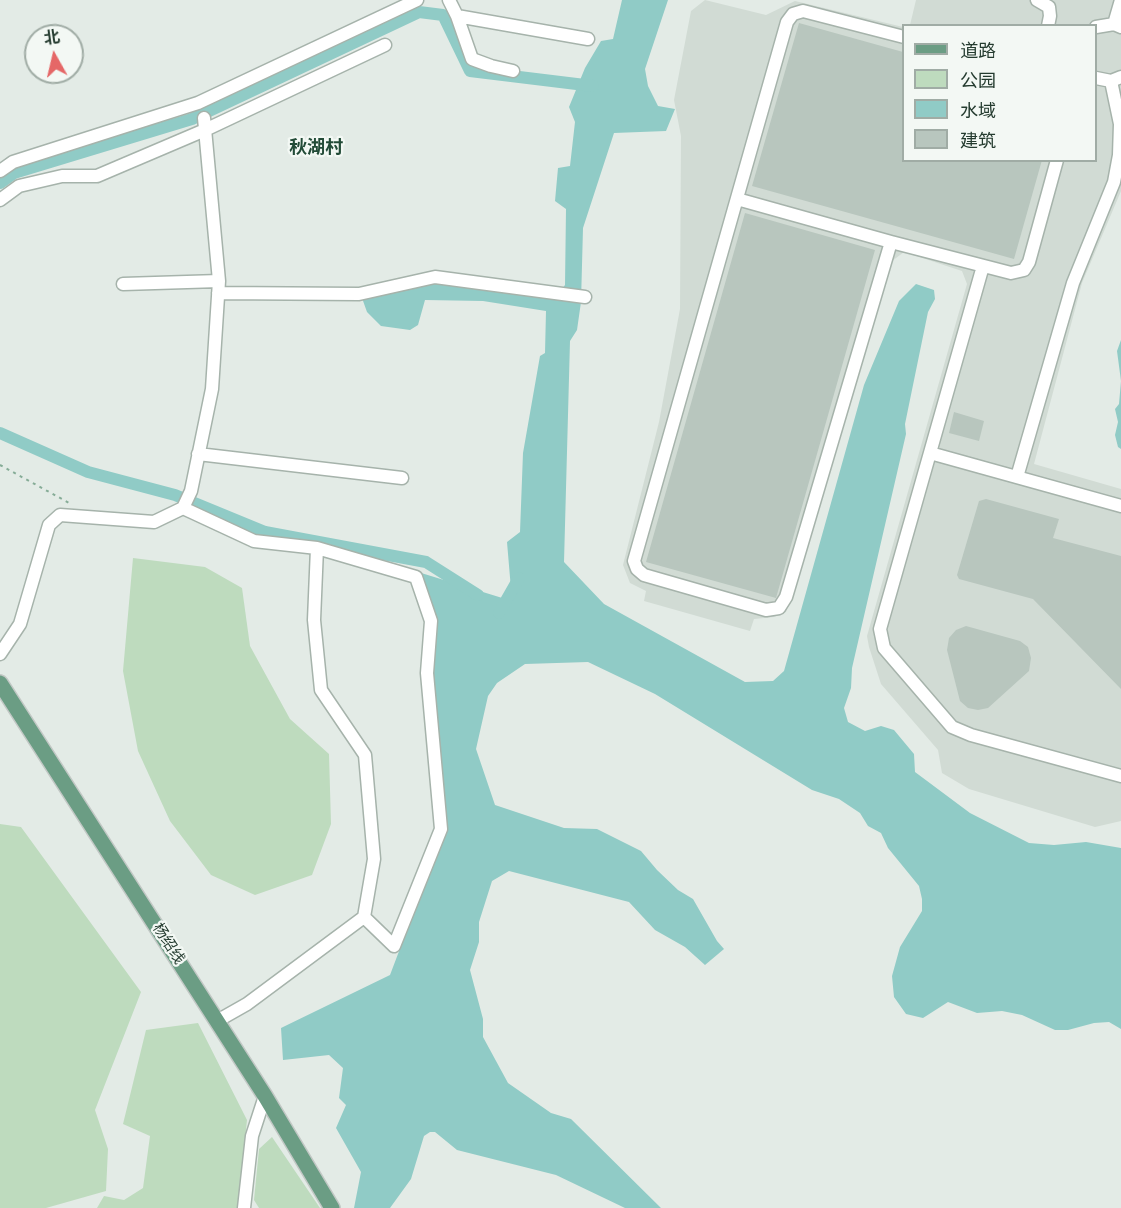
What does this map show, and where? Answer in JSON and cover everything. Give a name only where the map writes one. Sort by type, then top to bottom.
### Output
[{"type":"main road","name":"杨绍线","points":[[0,683],[265,1096],[332,1208]]},
{"type":"street","points":[[0,171],[13,162],[198,103],[417,0]]},
{"type":"street","points":[[449,0],[472,59],[513,71]]},
{"type":"street","points":[[1037,0],[1049,7],[1048,24]]},
{"type":"street","points":[[1097,26],[1118,26],[1121,0]]},
{"type":"street","points":[[891,242],[786,597],[779,608],[766,610],[644,575],[637,569],[634,561],[787,22],[793,14],[803,10],[902,37]]},
{"type":"street","points":[[457,16],[588,39]]},
{"type":"street","points":[[0,200],[19,186],[62,176],[97,176],[204,124],[385,45]]},
{"type":"street","points":[[1017,477],[1073,284],[1114,182],[1119,155],[1120,124],[1116,79],[1097,78]]},
{"type":"street","points":[[0,654],[20,624],[49,525],[60,515],[154,522],[183,508],[191,491],[212,389],[218,287],[204,124]]},
{"type":"street","points":[[737,199],[1011,273],[1024,270],[1029,262],[1056,162]]},
{"type":"street","points":[[983,266],[880,629],[884,648],[952,726],[971,735],[1121,776]]},
{"type":"street","points":[[123,284],[359,294],[435,277],[585,297]]},
{"type":"street","points":[[930,453],[1121,506]]},
{"type":"street","points":[[198,454],[402,478]]},
{"type":"street","points":[[183,508],[254,541],[317,548],[416,577],[431,621],[427,673],[441,829],[394,946],[364,917]]},
{"type":"street","points":[[217,1021],[247,1004],[364,917],[374,859],[365,755],[321,690],[314,620],[317,548]]},
{"type":"street","points":[[244,1208],[252,1136],[265,1096]]},
{"type":"path","points":[[0,465],[80,508]]},
{"type":"shaded area","points":[[705,0],[766,15],[795,1],[902,27],[902,162],[1097,162],[1097,24],[910,24],[916,0],[1121,0],[1121,191],[1082,283],[1034,464],[1121,489],[1121,821],[1095,827],[969,789],[942,773],[938,750],[881,684],[869,647],[867,636],[967,284],[962,271],[904,252],[892,261],[786,612],[774,617],[754,619],[750,631],[644,601],[646,591],[630,583],[623,565],[659,422],[680,309],[681,136],[674,100],[691,11]]},
{"type":"green space","points":[[133,558],[205,567],[242,588],[250,646],[290,719],[329,754],[331,824],[312,875],[255,895],[211,875],[170,821],[138,751],[123,671]]},
{"type":"green space","points":[[0,824],[21,827],[141,992],[95,1110],[108,1149],[106,1191],[46,1208],[0,1208]]},
{"type":"green space","points":[[198,1023],[247,1120],[238,1208],[97,1208],[104,1196],[124,1200],[143,1188],[150,1136],[123,1124],[146,1030]]},
{"type":"green space","points":[[272,1137],[320,1208],[259,1208],[254,1200],[259,1149]]},
{"type":"water","points":[[622,0],[668,0],[645,69],[648,86],[658,106],[675,109],[666,131],[614,133],[583,228],[581,302],[577,330],[570,341],[564,562],[604,604],[745,682],[773,681],[784,671],[864,385],[899,301],[916,284],[934,290],[935,299],[928,312],[905,424],[906,434],[852,668],[851,688],[844,708],[848,722],[865,731],[881,726],[894,730],[914,754],[915,772],[970,813],[1029,843],[1054,845],[1086,842],[1121,848],[1121,1029],[1109,1022],[1094,1023],[1068,1030],[1055,1030],[1022,1015],[1002,1011],[977,1013],[948,1002],[923,1018],[906,1014],[894,997],[892,976],[900,947],[922,911],[922,899],[919,886],[888,848],[881,833],[868,826],[860,813],[839,799],[812,790],[655,694],[588,662],[525,664],[497,683],[488,696],[476,749],[495,805],[564,828],[597,829],[641,851],[678,890],[693,899],[724,949],[705,965],[685,947],[655,930],[629,902],[509,871],[492,881],[479,922],[479,942],[470,970],[483,1019],[483,1037],[508,1083],[551,1113],[571,1119],[661,1208],[625,1208],[556,1175],[457,1150],[435,1132],[430,1132],[424,1136],[411,1179],[390,1208],[354,1208],[361,1172],[336,1128],[346,1105],[339,1098],[343,1068],[329,1055],[283,1060],[281,1028],[390,975],[445,830],[429,673],[435,622],[418,572],[512,601],[507,542],[520,532],[523,453],[540,356],[545,353],[546,311],[483,301],[425,300],[418,325],[410,330],[381,326],[367,312],[362,298],[431,282],[555,298],[565,285],[566,209],[555,201],[558,168],[570,166],[575,122],[569,107],[585,68],[601,41],[613,39]]},
{"type":"water","points":[[1121,340],[1121,381],[1117,351]]},
{"type":"water","points":[[1121,381],[1121,449],[1118,447],[1115,435],[1118,422],[1115,409],[1119,404]]},
{"type":"building","points":[[799,23],[902,52],[902,162],[1041,162],[1014,259],[752,186]]},
{"type":"building","points":[[745,213],[875,250],[776,598],[646,562]]},
{"type":"building","points":[[954,412],[984,421],[979,441],[949,433]]},
{"type":"building","points":[[986,499],[1059,519],[1053,538],[1121,556],[1121,689],[1033,599],[959,579],[957,575],[979,501]]},
{"type":"building","points":[[966,626],[1020,641],[1028,647],[1031,658],[1029,671],[988,708],[978,710],[968,708],[960,701],[947,650],[949,638],[956,630]]},
{"type":"waterway","points":[[0,183],[14,173],[192,119],[419,12],[443,15],[470,71],[593,86]]},
{"type":"waterway","points":[[0,433],[88,472],[175,495],[265,532],[426,562],[478,595]]},
{"type":"waterway","points":[[499,613],[519,578]]},
{"type":"district","name":"秋湖村","points":[[316,148]]}]
